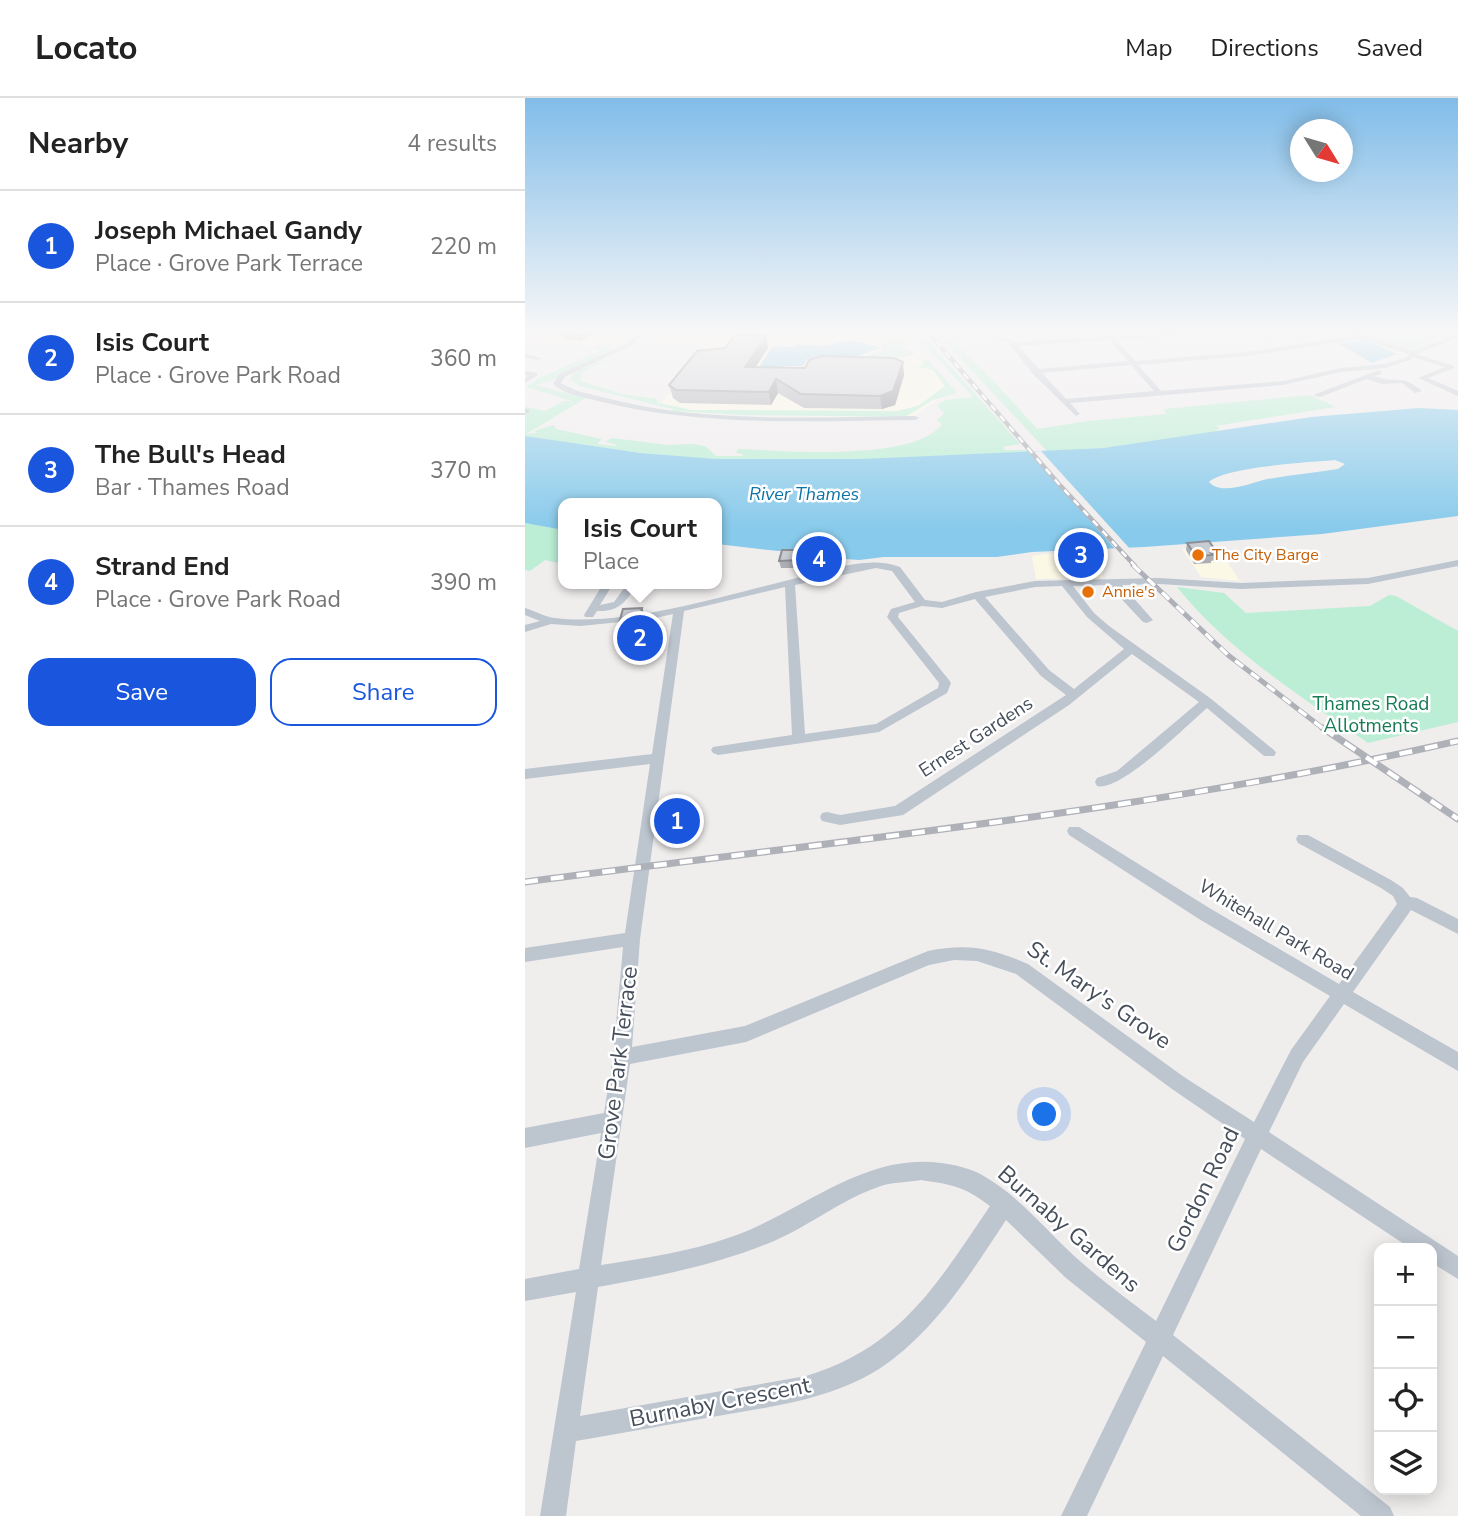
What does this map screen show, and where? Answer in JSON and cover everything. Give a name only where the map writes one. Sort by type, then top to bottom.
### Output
[{"type":"street","points":[[592,397],[627,406],[693,416],[852,420],[915,418]]},
{"type":"street","points":[[1061,397],[1076,414]]},
{"type":"street","points":[[1065,401],[1110,397]]},
{"type":"street","points":[[718,750],[879,727],[945,688],[944,683],[892,617],[895,611],[925,603],[1023,586],[1181,581],[1241,586],[1368,581],[1456,564]]},
{"type":"street","points":[[525,629],[550,621],[590,622],[679,610],[849,569],[888,566],[899,572],[925,603]]},
{"type":"street","points":[[790,583],[799,737]]},
{"type":"street","points":[[1116,583],[1118,589],[1147,620]]},
{"type":"street","points":[[1066,584],[1084,607],[1130,650],[1169,674],[1269,753]]},
{"type":"street","points":[[590,622],[588,615],[605,589]]},
{"type":"street","points":[[593,608],[612,609],[618,606],[629,589]]},
{"type":"street","points":[[977,595],[1045,673],[1074,695]]},
{"type":"street","name":"Grove Park Terrace","points":[[553,1516],[591,1278],[622,1057],[632,939],[679,610]]},
{"type":"street","points":[[525,611],[550,621]]},
{"type":"street","name":"Ernest Gardens","points":[[827,817],[840,820],[898,811],[1074,695],[1130,650]]},
{"type":"street","points":[[1102,782],[1116,778],[1206,702]]},
{"type":"street","points":[[525,774],[658,758]]},
{"type":"street","name":"Whitehall Park Road","points":[[1074,831],[1205,914],[1458,1062]]},
{"type":"street","points":[[1303,839],[1386,884],[1398,892],[1406,904],[1412,904],[1458,927]]},
{"type":"street","name":"Gordon Road","points":[[1074,1516],[1297,1056],[1406,904]]},
{"type":"street","points":[[525,955],[632,939]]},
{"type":"street","name":"St. Mary's Grove","points":[[622,1057],[737,1037],[915,962],[954,953],[977,954],[1002,960],[1032,976],[1178,1083],[1421,1243]]},
{"type":"street","points":[[525,1138],[613,1121]]},
{"type":"street","name":"Burnaby Gardens","points":[[525,1290],[685,1261],[730,1248],[791,1222],[859,1185],[897,1172],[921,1170],[956,1175],[975,1182],[1004,1204],[1074,1270],[1381,1516]]},
{"type":"street","name":"Burnaby Crescent","points":[[568,1430],[788,1392],[829,1381],[866,1364],[902,1337],[939,1298],[1004,1204]]},
{"type":"street","name":"St. Mary's Grove","points":[[1437,1254],[1458,1268]]},
{"type":"shaded area","points":[[666,397],[939,399],[913,417],[905,419],[689,413],[660,405]]},
{"type":"shaded area","points":[[1207,547],[1217,560],[1226,560],[1240,581],[1201,577],[1182,549]]},
{"type":"shaded area","points":[[1098,550],[1103,578],[1036,579],[1032,557],[1035,555]]},
{"type":"green space","points":[[559,397],[583,397],[586,398],[526,434],[538,433],[534,431],[554,425],[556,429],[602,439],[597,444],[615,446],[616,444],[605,442],[612,438],[668,445],[692,444],[705,446],[716,456],[742,456],[743,454],[736,453],[738,449],[847,452],[905,444],[928,436],[942,424],[937,420],[944,413],[937,406],[945,400],[978,397],[1020,444],[1003,447],[1005,450],[1026,450],[1030,454],[881,461],[706,459],[602,448],[525,436],[525,407],[545,411],[564,401],[572,401]]},
{"type":"green space","points":[[625,397],[657,399],[658,403],[692,410],[897,411],[918,406],[930,397],[943,397],[905,417],[745,415],[672,411],[673,409]]},
{"type":"green space","points":[[997,397],[1008,397],[1037,429],[1166,414],[1164,409],[1286,397],[1314,397],[1336,407],[1215,426],[1219,427],[1216,432],[1141,446],[1047,451]]},
{"type":"green space","points":[[525,523],[558,529],[558,563],[545,560],[530,571],[525,570]]},
{"type":"green space","name":"Thames Road Allotments","points":[[1177,587],[1224,593],[1246,613],[1370,606],[1389,595],[1396,596],[1458,631],[1458,722],[1368,743],[1242,652],[1197,610]]},
{"type":"water","name":"River Thames","points":[[1419,408],[1458,410],[1458,516],[1322,534],[1032,552],[997,557],[884,557],[859,560],[799,553],[797,550],[778,551],[722,545],[722,498],[558,498],[558,529],[525,523],[525,436],[640,453],[716,459],[862,459],[1104,448],[1311,417]],"holes":[[[1335,460],[1345,464],[1338,469],[1268,479],[1230,488],[1222,488],[1209,482],[1232,473],[1269,466]]]},
{"type":"pier","points":[[1041,451],[1132,551],[1118,552],[1029,452]]},
{"type":"building","points":[[1209,541],[1217,553],[1211,553],[1213,555],[1196,556],[1187,543]]},
{"type":"building","points":[[782,550],[800,550],[799,560],[779,561]]},
{"type":"building","points":[[642,608],[639,621],[619,623],[623,609]]},
{"type":"railway","points":[[984,397],[1135,566]]},
{"type":"railway","points":[[1133,565],[1228,655],[1325,730]]},
{"type":"railway","points":[[1323,728],[1370,759]]},
{"type":"railway","points":[[1370,759],[1458,741]]},
{"type":"railway","points":[[525,882],[1110,806],[1370,759]]},
{"type":"railway","points":[[1370,759],[1458,819]]},
{"type":"place","name":"The Bull's Head","points":[[1081,555]]},
{"type":"place","name":"The City Barge","points":[[1198,555]]},
{"type":"place","name":"Strand End","points":[[819,559]]},
{"type":"place","name":"Annie's","points":[[1088,592]]},
{"type":"place","name":"Isis Court","points":[[640,638]]},
{"type":"place","name":"Joseph Michael Gandy","points":[[677,821]]}]
